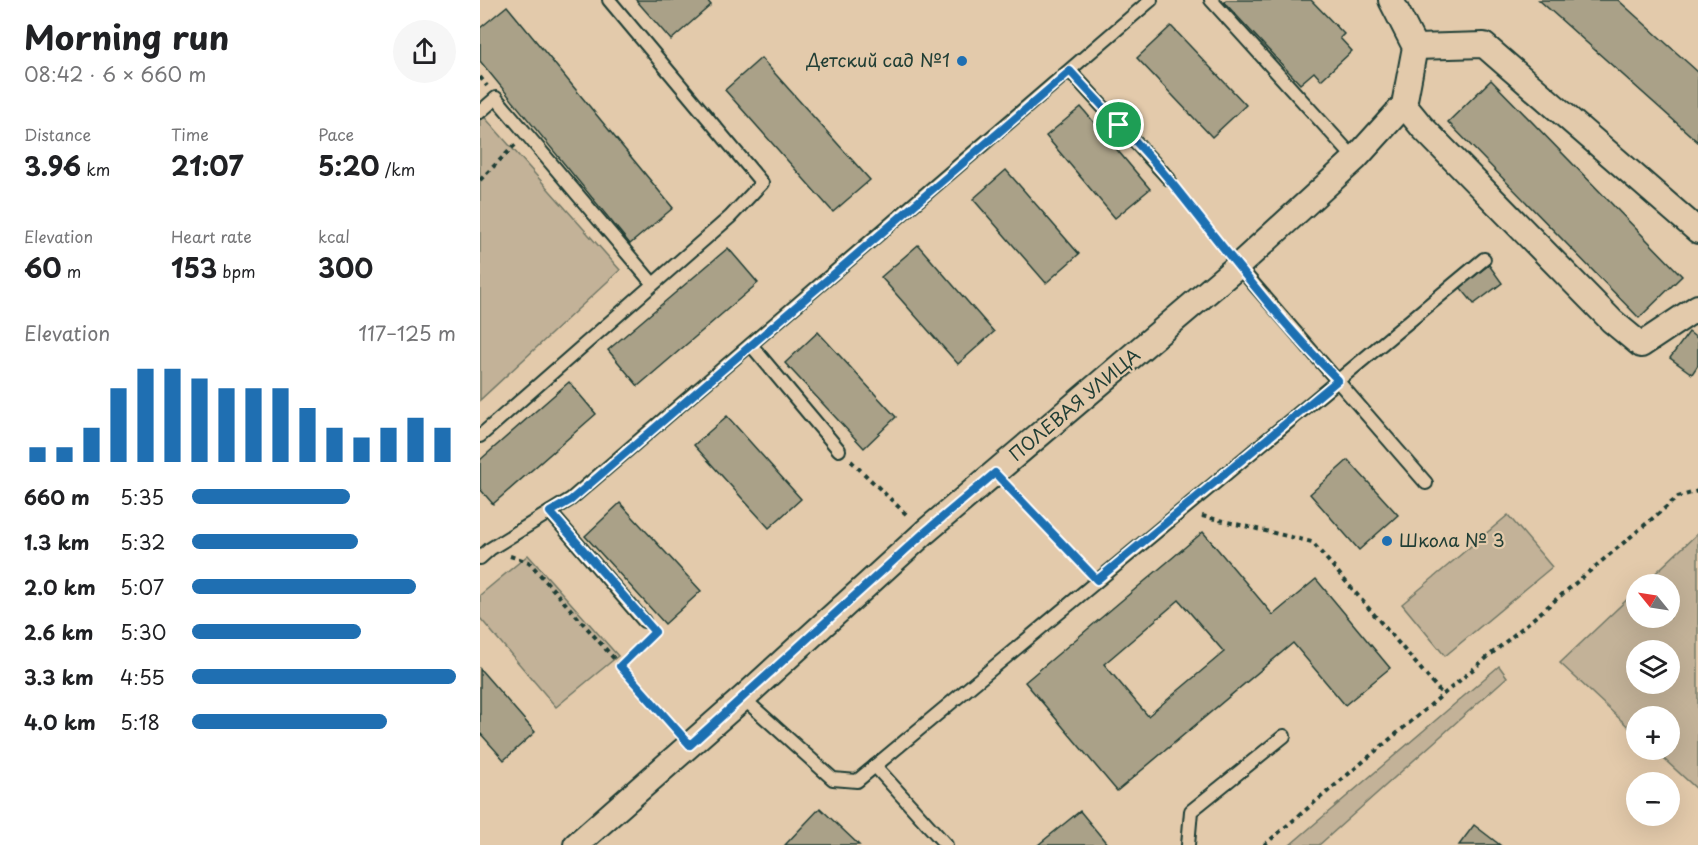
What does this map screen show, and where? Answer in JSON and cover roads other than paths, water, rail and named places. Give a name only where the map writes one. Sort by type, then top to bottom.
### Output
[{"type":"street","points":[[1391,0],[1415,47],[1404,105],[1429,134],[1612,321],[1641,345],[1698,307]]},
{"type":"street","points":[[1415,47],[1485,45],[1698,231]]},
{"type":"street","name":"ПОЛЕВАЯ УЛИЦА","points":[[576,845],[743,698],[925,532],[1238,266],[1355,159],[1404,105]]},
{"type":"lane","points":[[480,436],[730,217],[762,183],[609,0]]},
{"type":"lane","points":[[480,539],[485,554],[571,500],[1151,0]]},
{"type":"lane","points":[[1211,0],[1355,159]]},
{"type":"lane","points":[[1070,71],[1169,179]]},
{"type":"lane","points":[[480,112],[496,98],[652,285]]},
{"type":"lane","points":[[743,698],[833,779],[857,781],[1484,259]]},
{"type":"lane","points":[[1238,266],[1312,355],[1338,380],[1426,483]]},
{"type":"lane","points":[[751,345],[839,450]]},
{"type":"lane","points":[[550,512],[644,621]]},
{"type":"lane","points":[[1188,845],[1191,811],[1284,736]]},
{"type":"lane","points":[[875,766],[946,845]]},
{"type":"place","name":"Детский сад №1","points":[[962,61]]},
{"type":"place","name":"Школа № 3","points":[[1387,541]]}]
